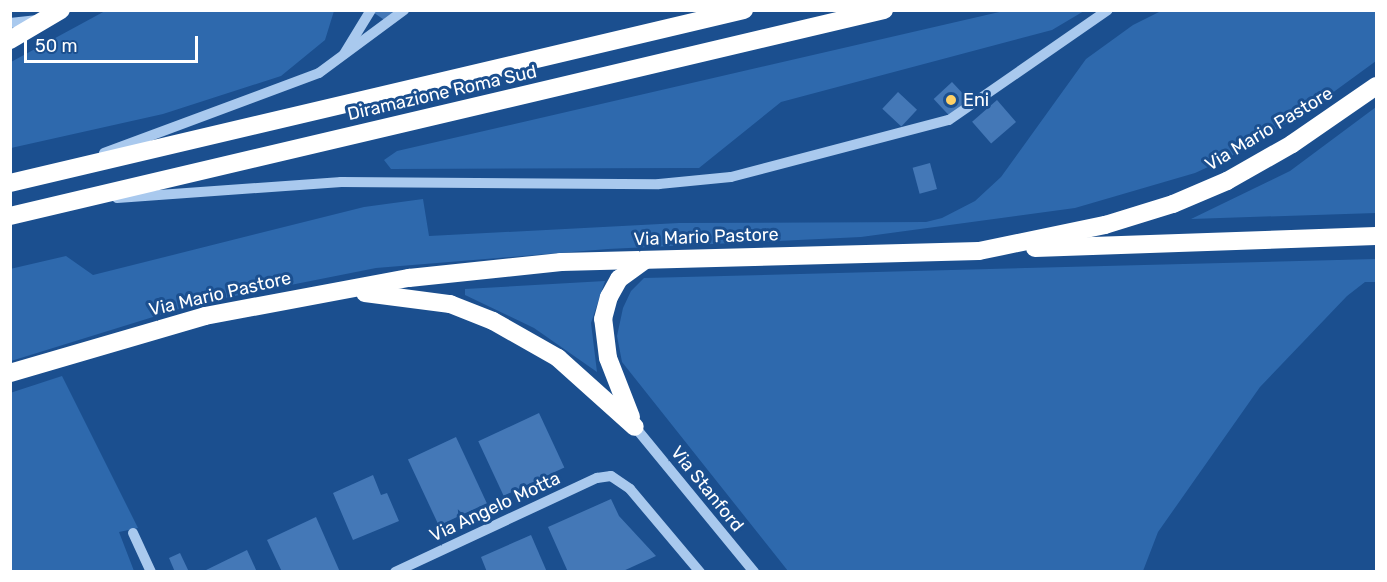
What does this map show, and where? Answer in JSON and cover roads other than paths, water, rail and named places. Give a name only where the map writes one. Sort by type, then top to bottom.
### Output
[{"type":"highway","name":"Diramazione Roma Sud","points":[[10,183],[744,10]]},
{"type":"highway","name":"Diramazione Roma Sud","points":[[10,217],[884,10]]},
{"type":"highway","points":[[10,40],[54,15]]},
{"type":"highway","name":"Via Mario Pastore","points":[[10,373],[205,316],[318,294],[498,266],[679,258],[979,251],[1105,225],[1211,189],[1292,144],[1377,86]]},
{"type":"highway","points":[[979,251],[1377,236]]},
{"type":"highway","points":[[635,427],[606,351],[603,327],[606,304],[615,284],[632,267],[643,260],[679,258]]},
{"type":"highway","points":[[318,294],[387,294],[450,304],[484,316],[558,358],[635,427]]},
{"type":"street","points":[[340,60],[371,10]]},
{"type":"street","points":[[44,175],[289,86],[340,60],[404,10]]},
{"type":"street","points":[[10,217],[120,198],[307,183],[660,184],[731,177],[949,120],[1107,10]]},
{"type":"street","points":[[10,23],[54,15]]},
{"type":"street","name":"Via Stanford","points":[[635,427],[754,572]]},
{"type":"street","name":"Via Angelo Motta","points":[[395,572],[597,478],[611,476],[630,489],[700,572]]},
{"type":"street","points":[[133,533],[151,572]]},
{"type":"place","name":"Eni","points":[[951,100]]}]
